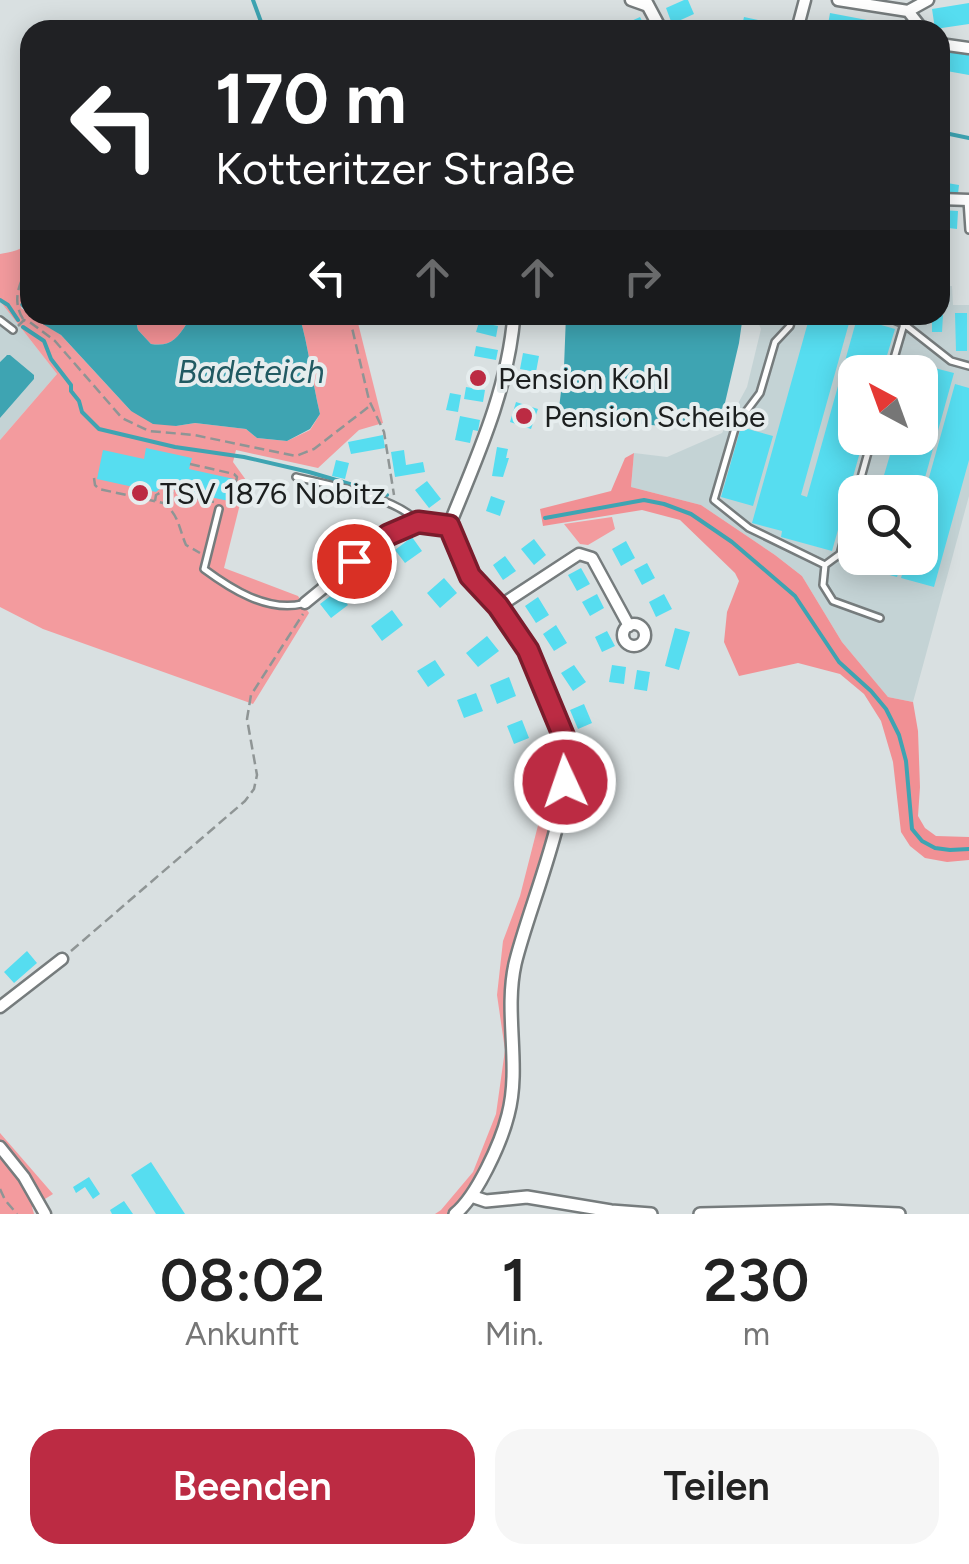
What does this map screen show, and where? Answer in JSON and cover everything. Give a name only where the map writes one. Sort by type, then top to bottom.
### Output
[{"type":"street","points":[[631,0],[647,3]]},
{"type":"street","points":[[838,0],[908,10],[928,0]]},
{"type":"street","points":[[908,10],[916,20]]},
{"type":"street","points":[[455,1214],[471,1196],[502,1136],[509,1111],[514,1080],[514,967],[562,806],[568,759],[555,712],[528,650],[498,606],[470,576],[449,526],[494,413],[512,325]]},
{"type":"street","points":[[305,603],[388,535],[418,522],[449,526]]},
{"type":"street","points":[[498,606],[578,554],[592,558],[629,626]]},
{"type":"street","points":[[0,1007],[62,958]]},
{"type":"street","points":[[0,1147],[24,1177],[44,1214]]},
{"type":"street","points":[[471,1196],[486,1201],[527,1197],[651,1214]]},
{"type":"street","points":[[700,1214],[899,1214]]},
{"type":"lane","points":[[968,200],[969,230]]},
{"type":"lane","points":[[0,320],[14,330]]},
{"type":"lane","points":[[790,325],[775,342],[760,393],[736,425],[714,500],[749,528],[824,565]]},
{"type":"lane","points":[[895,355],[904,325]]},
{"type":"lane","points":[[905,325],[952,361],[969,366]]},
{"type":"lane","points":[[296,476],[395,507],[410,513],[418,522]]},
{"type":"lane","points":[[219,509],[204,569],[228,587],[253,598],[280,605],[305,603]]},
{"type":"lane","points":[[824,565],[838,555]]},
{"type":"lane","points":[[824,565],[823,585],[833,601],[880,618]]},
{"type":"path","points":[[20,283],[16,300],[20,310]]},
{"type":"path","points":[[14,330],[20,324]]},
{"type":"path","points":[[36,325],[55,341],[122,418],[150,431],[296,456],[314,449],[371,405]]},
{"type":"path","points":[[351,325],[371,405],[384,432],[395,507]]},
{"type":"path","points":[[155,501],[163,491],[231,505],[237,477],[234,474],[190,464]]},
{"type":"path","points":[[94,478],[99,490],[168,506],[175,514],[186,546],[207,556]]},
{"type":"path","points":[[62,958],[245,801],[254,789],[257,776],[246,719],[251,695],[306,609],[305,603]]},
{"type":"path","points":[[0,1190],[17,1214]]},
{"type":"shaded area","points":[[20,249],[20,325],[46,325],[61,335],[131,411],[176,426],[195,423],[246,429],[257,438],[287,441],[310,430],[320,414],[302,325],[358,325],[383,423],[359,430],[318,468],[236,450],[233,462],[246,480],[224,568],[298,596],[309,613],[253,704],[43,629],[0,607],[0,440],[57,374],[0,301],[0,254]]},
{"type":"shaded area","points":[[950,286],[953,305],[969,305],[969,496],[913,702],[888,697],[842,642],[802,576],[775,555],[701,505],[631,487],[634,453],[667,457],[722,433],[747,387],[759,325],[950,325]]},
{"type":"shaded area","points":[[0,301],[57,374],[0,440],[0,418],[34,379],[6,355],[0,362]]},
{"type":"shaded area","points":[[137,325],[186,325],[172,341],[163,344],[151,344]]},
{"type":"shaded area","points":[[634,453],[631,487],[701,505],[775,555],[802,576],[842,642],[888,697],[913,702],[918,731],[918,816],[936,836],[969,837],[969,860],[925,858],[910,846],[901,832],[893,762],[881,721],[864,694],[840,674],[798,663],[739,676],[724,642],[727,612],[739,581],[680,520],[642,510],[543,526],[540,509],[611,491],[625,458]]},
{"type":"shaded area","points":[[612,517],[615,529],[588,545],[580,544],[564,524]]},
{"type":"shaded area","points":[[562,756],[558,798],[506,997],[508,1076],[500,1126],[482,1166],[447,1212],[450,1214],[435,1214],[473,1172],[496,1114],[505,1050],[497,995],[503,941],[520,896],[546,794],[549,759]]},
{"type":"shaded area","points":[[0,1133],[53,1194],[32,1207],[34,1214],[0,1214]]},
{"type":"water","name":"Badeteich","points":[[44,325],[137,325],[151,344],[163,344],[176,337],[185,325],[302,325],[320,414],[310,429],[287,441],[257,438],[246,429],[195,423],[153,424],[131,411],[61,335]]},
{"type":"water","points":[[566,325],[742,325],[724,407],[703,422],[674,427],[617,422],[575,427],[565,420],[559,408]]},
{"type":"water","points":[[7,355],[34,379],[0,418],[0,362]]},
{"type":"building","points":[[688,0],[694,14],[670,20],[666,8]]},
{"type":"building","points":[[969,3],[969,24],[950,27],[950,20],[934,20],[932,9]]},
{"type":"building","points":[[830,13],[867,20],[829,20]]},
{"type":"building","points":[[950,51],[969,55],[969,75],[950,72]]},
{"type":"building","points":[[950,184],[959,185],[958,194],[950,193]]},
{"type":"building","points":[[950,211],[958,211],[957,229],[950,228]]},
{"type":"building","points":[[955,313],[967,313],[967,351],[956,351]]},
{"type":"building","points":[[478,325],[498,326],[496,337],[476,332]]},
{"type":"building","points":[[807,325],[848,325],[801,495],[807,497],[838,386],[838,455],[859,455],[854,475],[838,475],[838,530],[832,551],[781,537],[782,531],[752,523]]},
{"type":"building","points":[[855,325],[895,329],[887,355],[847,355]]},
{"type":"building","points":[[932,325],[942,325],[942,332],[932,332]]},
{"type":"building","points":[[476,346],[498,350],[496,360],[474,356]]},
{"type":"building","points":[[523,353],[539,356],[536,372],[520,369]]},
{"type":"building","points":[[470,369],[489,373],[486,387],[468,383]]},
{"type":"building","points":[[938,369],[954,373],[938,431]]},
{"type":"building","points":[[955,384],[969,388],[969,460],[938,572],[938,475],[930,475]]},
{"type":"building","points":[[466,387],[485,390],[483,402],[464,399]]},
{"type":"building","points":[[450,393],[461,395],[458,412],[446,410]]},
{"type":"building","points":[[516,402],[538,409],[531,429],[510,422]]},
{"type":"building","points":[[460,416],[480,420],[470,443],[455,440]]},
{"type":"building","points":[[741,427],[773,436],[753,506],[721,497]]},
{"type":"building","points":[[383,435],[385,448],[351,454],[348,442]]},
{"type":"building","points":[[497,447],[508,449],[503,477],[492,476]]},
{"type":"building","points":[[146,448],[192,458],[189,469],[234,479],[229,501],[162,487],[156,492],[97,479],[103,450],[144,459]]},
{"type":"building","points":[[404,450],[406,465],[423,462],[425,472],[395,477],[391,452]]},
{"type":"building","points":[[890,455],[931,455],[926,475],[884,475]]},
{"type":"building","points":[[336,460],[349,463],[345,479],[332,476]]},
{"type":"building","points":[[427,481],[441,499],[429,508],[415,490]]},
{"type":"building","points":[[491,496],[505,501],[500,516],[486,511]]},
{"type":"building","points":[[412,537],[422,551],[405,563],[395,550]]},
{"type":"building","points":[[534,539],[546,555],[534,565],[521,549]]},
{"type":"building","points":[[626,541],[635,558],[621,566],[612,549]]},
{"type":"building","points":[[505,556],[516,571],[503,580],[493,565]]},
{"type":"building","points":[[647,563],[655,578],[642,585],[634,570]]},
{"type":"building","points":[[371,565],[381,578],[367,589],[357,575]]},
{"type":"building","points":[[581,568],[590,584],[577,591],[568,575]]},
{"type":"building","points":[[902,575],[937,575],[934,587],[901,578]]},
{"type":"building","points":[[444,578],[457,593],[440,608],[427,593]]},
{"type":"building","points":[[337,591],[348,605],[331,618],[320,604]]},
{"type":"building","points":[[597,594],[604,608],[590,616],[582,602]]},
{"type":"building","points":[[664,594],[672,609],[656,617],[649,602]]},
{"type":"building","points":[[538,597],[549,615],[536,623],[525,606]]},
{"type":"building","points":[[392,610],[403,625],[382,641],[371,626]]},
{"type":"building","points":[[556,625],[567,643],[554,651],[543,634]]},
{"type":"building","points":[[675,628],[690,632],[679,670],[665,666]]},
{"type":"building","points":[[607,631],[615,646],[602,652],[595,637]]},
{"type":"building","points":[[487,636],[499,651],[478,667],[466,653]]},
{"type":"building","points":[[435,660],[445,675],[428,687],[417,671]]},
{"type":"building","points":[[574,665],[586,682],[573,691],[561,673]]},
{"type":"building","points":[[612,665],[626,667],[624,684],[609,682]]},
{"type":"building","points":[[637,670],[650,672],[647,691],[634,689]]},
{"type":"building","points":[[509,677],[516,696],[497,704],[490,685]]},
{"type":"building","points":[[476,693],[483,711],[464,718],[457,700]]},
{"type":"building","points":[[584,704],[592,723],[578,729],[570,710]]},
{"type":"building","points":[[522,720],[529,738],[514,744],[507,726]]},
{"type":"building","points":[[27,951],[37,963],[14,983],[4,972]]},
{"type":"building","points":[[151,1162],[185,1214],[156,1214],[131,1175]]},
{"type":"building","points":[[89,1177],[100,1194],[93,1199],[85,1187],[76,1193],[73,1187]]},
{"type":"building","points":[[124,1201],[133,1214],[112,1214],[110,1210]]},
{"type":"waterway","points":[[253,0],[260,20]]},
{"type":"waterway","points":[[950,134],[969,138]]},
{"type":"waterway","points":[[0,300],[18,320]]},
{"type":"waterway","points":[[23,327],[44,341],[51,359],[71,385],[82,412],[99,429],[175,447],[244,457],[387,495]]},
{"type":"waterway","points":[[545,518],[644,500],[691,514],[732,542],[795,596],[839,662],[886,709],[906,761],[912,829],[935,848],[969,849]]},
{"type":"place","name":"Pension Kohl","points":[[478,378]]},
{"type":"place","name":"Pension Scheibe","points":[[524,416]]},
{"type":"place","name":"TSV 1876 Nobitz","points":[[140,493]]},
{"type":"route","points":[[354,561],[388,535],[418,522],[449,526],[470,576],[498,606],[528,650],[564,737],[568,759],[565,782]]}]
